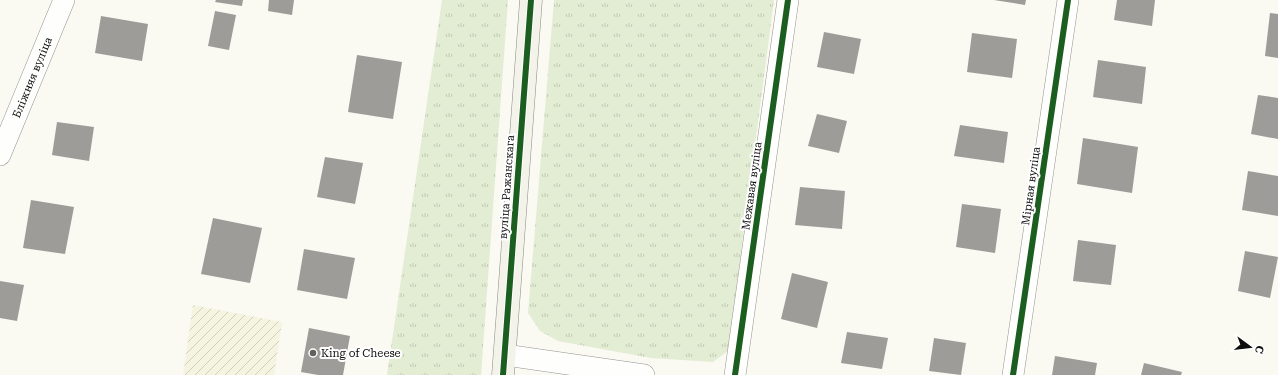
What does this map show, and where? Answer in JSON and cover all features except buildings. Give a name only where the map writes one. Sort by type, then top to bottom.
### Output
[{"type":"street","name":"Бліжняя вуліца","points":[[0,155],[64,0]]},
{"type":"street","name":"вуліца Ражанскага","points":[[504,365],[531,0]]},
{"type":"street","name":"Межавая вуліца","points":[[735,375],[788,0]]},
{"type":"street","name":"Мірная вуліца","points":[[1013,375],[1068,0]]},
{"type":"street","points":[[504,365],[644,375]]},
{"type":"green space","points":[[442,0],[508,0],[481,375],[387,375]]},
{"type":"green space","points":[[554,0],[774,0],[728,351],[713,362],[651,358],[558,341],[540,331],[528,313]]},
{"type":"green space","points":[[193,305],[282,322],[274,375],[183,375]]},
{"type":"cycle path","points":[[503,375],[531,0]]},
{"type":"cycle path","points":[[735,375],[788,0]]},
{"type":"cycle path","points":[[1013,375],[1068,0]]},
{"type":"place","name":"King of Cheese","points":[[313,353]]}]
